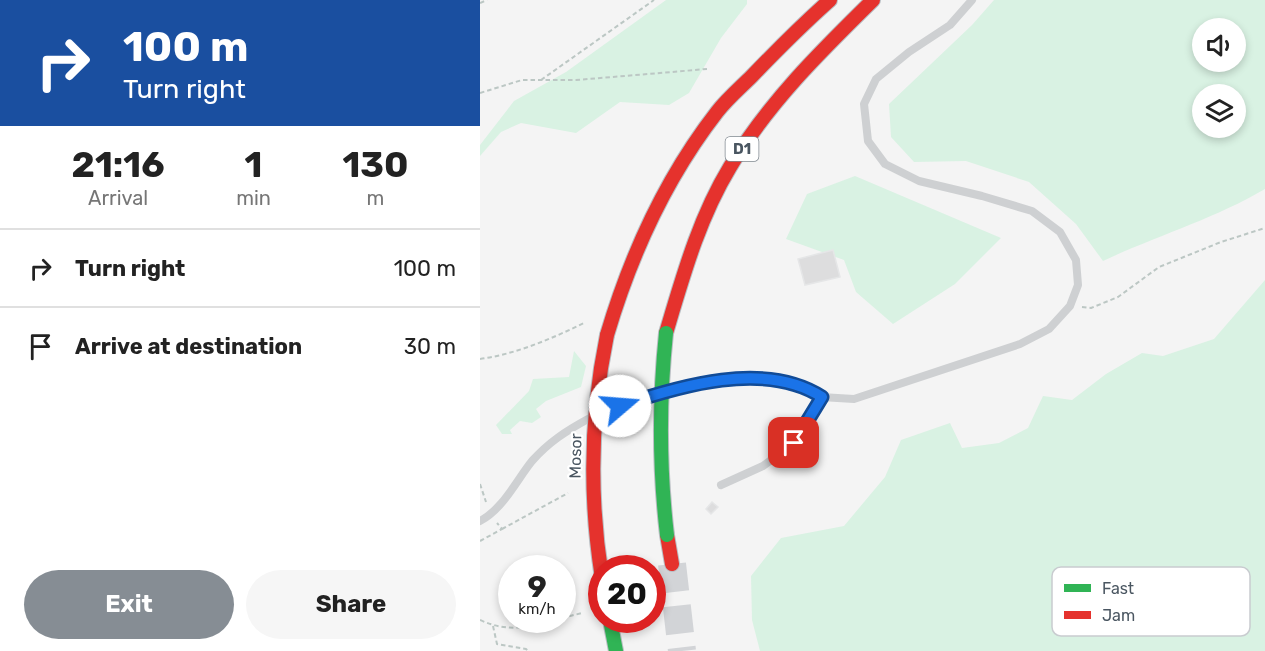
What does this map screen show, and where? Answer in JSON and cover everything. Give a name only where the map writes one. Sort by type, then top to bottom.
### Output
[{"type":"highway","name":"Mosor","points":[[598,555],[592,520],[590,458],[595,396],[607,335],[633,253],[654,208],[674,173],[718,111],[798,28],[830,0]]},
{"type":"highway","name":"D1","points":[[672,564],[663,501],[659,434],[662,366],[666,333],[691,249],[716,192],[750,136],[816,56],[873,0]]},
{"type":"highway","points":[[613,633],[616,651]]},
{"type":"lane","points":[[480,521],[491,516],[533,460],[559,435],[599,413],[640,399],[705,382],[763,378],[807,388],[822,397],[854,399],[1020,344],[1049,329],[1070,306],[1078,285],[1076,260],[1060,232],[1032,212],[982,196],[919,181],[885,164],[868,141],[864,104],[876,79],[909,52],[950,26],[972,0]]},
{"type":"lane","points":[[721,485],[763,466],[794,443],[822,397]]},
{"type":"path","points":[[480,3],[487,0]]},
{"type":"path","points":[[541,80],[654,0]]},
{"type":"path","points":[[480,93],[522,80],[576,80],[707,69]]},
{"type":"path","points":[[1070,306],[1091,308],[1100,305],[1118,297],[1159,267],[1221,242],[1265,228]]},
{"type":"path","points":[[480,359],[501,356],[562,334],[584,323]]},
{"type":"path","points":[[480,484],[491,516],[502,529]]},
{"type":"path","points":[[480,541],[568,493]]},
{"type":"path","points":[[576,614],[582,613]]},
{"type":"path","points":[[480,620],[498,627]]},
{"type":"path","points":[[493,626],[497,644],[528,651]]},
{"type":"green space","points":[[666,0],[747,0],[747,4],[721,38],[689,93],[669,105],[620,102],[576,133],[521,123],[501,132],[480,156],[480,145],[514,101],[566,72]]},
{"type":"green space","points":[[994,0],[1265,0],[1265,189],[1226,209],[1103,261],[1076,224],[1029,182],[966,161],[914,162],[891,137],[889,104],[972,25]]},
{"type":"green space","points":[[855,176],[1001,238],[955,284],[893,324],[856,292],[844,260],[786,239],[807,194]]},
{"type":"green space","points":[[1265,280],[1265,651],[760,651],[752,620],[751,576],[781,538],[844,526],[885,477],[901,440],[950,423],[962,448],[999,443],[1028,428],[1043,396],[1072,400],[1106,374],[1142,353],[1163,356],[1214,339]]},
{"type":"green space","points":[[574,351],[586,366],[581,387],[546,401],[536,409],[541,417],[532,423],[520,421],[510,430],[512,434],[502,434],[496,425],[529,391],[533,379],[569,377]]},
{"type":"building","points":[[833,250],[840,277],[805,285],[798,259]]},
{"type":"building","points":[[712,502],[718,507],[711,514],[706,509]]},
{"type":"tunnel","points":[[672,564],[682,651]]},
{"type":"traffic: fast","points":[[666,333],[661,434],[662,484],[667,535]]},
{"type":"traffic: fast","points":[[613,633],[616,651]]},
{"type":"traffic: jam","points":[[607,335],[627,275],[652,218],[698,137],[729,98],[830,0]]},
{"type":"traffic: jam","points":[[666,333],[709,206],[730,167],[778,99],[873,0]]},
{"type":"traffic: jam","points":[[599,555],[593,487],[593,456],[597,396],[607,335]]},
{"type":"traffic: jam","points":[[667,535],[672,564]]},
{"type":"route","points":[[620,406],[705,382],[763,378],[807,388],[822,397],[794,443]]}]
